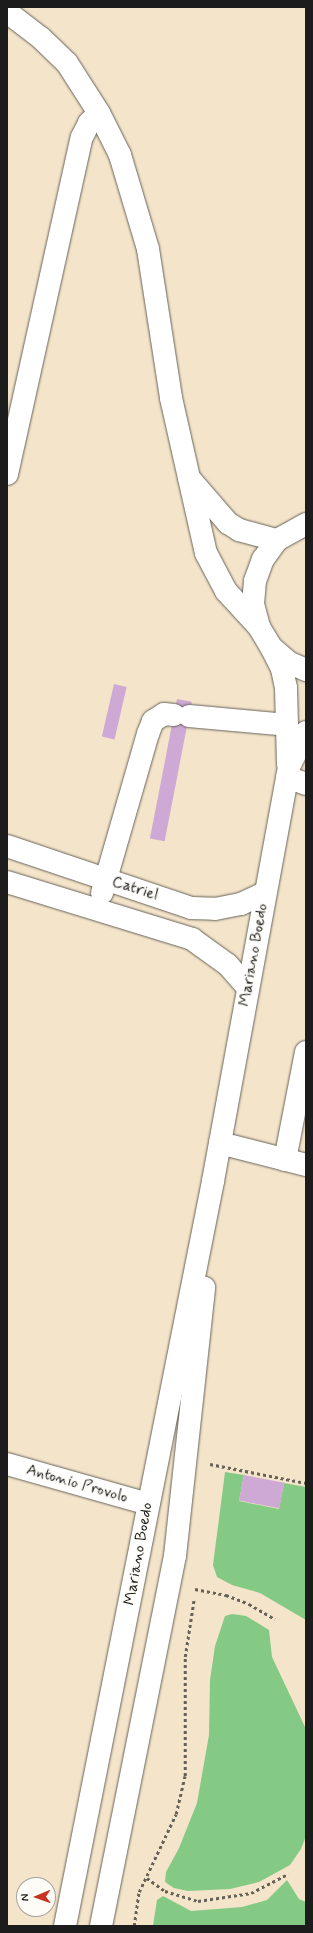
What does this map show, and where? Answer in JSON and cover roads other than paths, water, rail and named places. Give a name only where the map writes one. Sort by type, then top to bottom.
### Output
[{"type":"main road","points":[[7,12],[41,38],[67,63],[99,113],[120,155],[148,249],[171,398],[206,553],[226,591],[259,627],[272,647],[282,669],[297,729],[181,715],[164,714],[153,720],[97,910]]},
{"type":"main road","points":[[7,474],[82,137],[89,122],[99,113]]},
{"type":"main road","points":[[188,477],[228,523],[240,530],[278,540]]},
{"type":"main road","points":[[259,627],[253,604],[254,581],[263,559],[278,540],[305,523]]},
{"type":"main road","points":[[272,647],[288,662],[306,670]]},
{"type":"main road","name":"Mariano Boedo","points":[[66,1926],[148,1504],[213,1181],[265,893],[294,776],[297,729]]},
{"type":"main road","name":"Catriel","points":[[7,846],[191,908],[216,909],[241,904],[265,893]]},
{"type":"main road","name":"Catriel","points":[[7,882],[192,939],[228,965],[248,988]]},
{"type":"main road","points":[[284,1160],[306,1052]]},
{"type":"main road","points":[[220,1143],[306,1165]]},
{"type":"main road","name":"Mariano Boedo","points":[[101,1926],[176,1556],[187,1459],[213,1181]]},
{"type":"main road","name":"Antonio Provolo","points":[[7,1464],[148,1504]]}]
